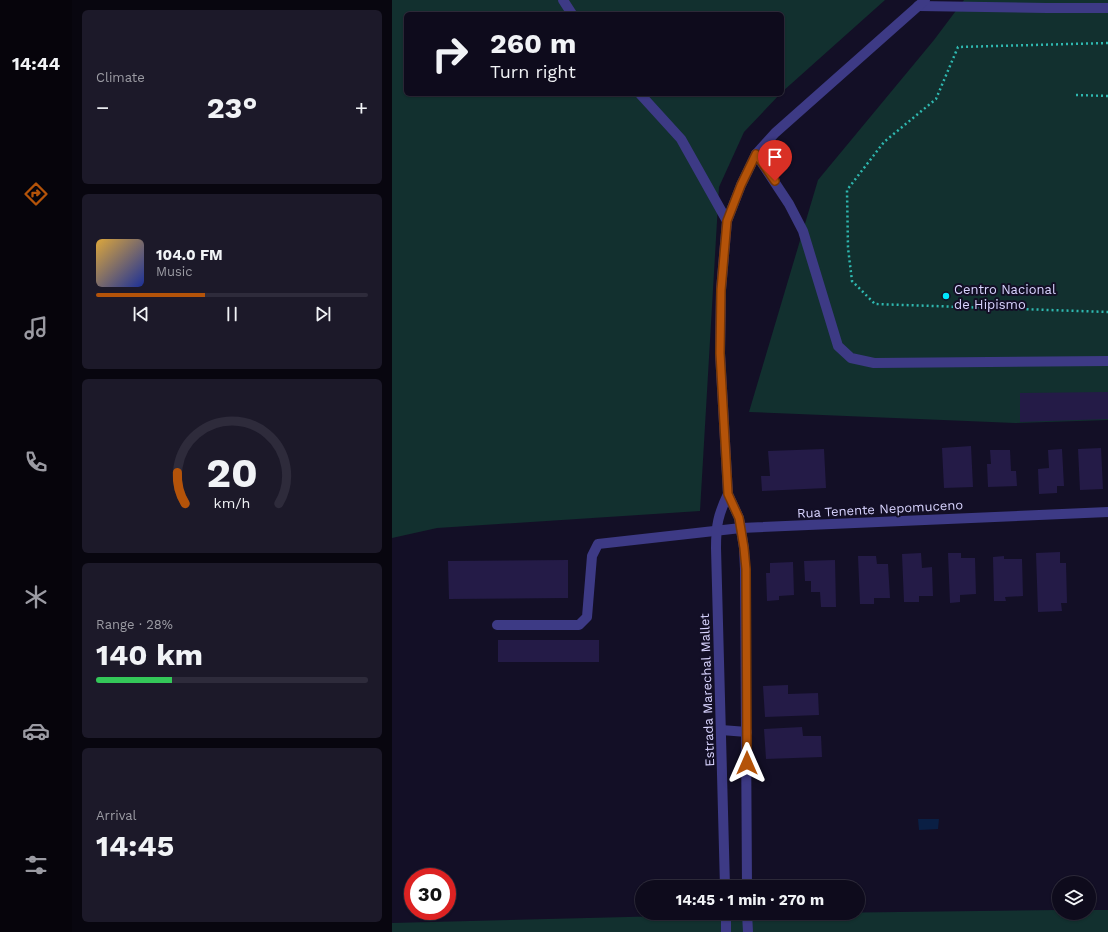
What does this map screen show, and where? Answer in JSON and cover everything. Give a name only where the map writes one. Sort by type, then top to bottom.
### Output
[{"type":"street","points":[[563,0],[571,12]]},
{"type":"street","points":[[921,3],[1047,8],[1108,8]]},
{"type":"street","name":"Estrada Marechal Mallet","points":[[747,880],[746,569],[741,528],[736,510],[728,494],[720,353],[721,290],[727,221],[741,185],[756,154],[775,133],[921,3]]},
{"type":"street","points":[[642,96],[681,139],[727,221]]},
{"type":"street","points":[[756,154],[789,204],[803,231],[838,346],[851,358],[874,363],[1108,361]]},
{"type":"street","name":"Estrada Marechal Mallet","points":[[725,880],[716,530],[720,512],[728,494]]},
{"type":"street","name":"Rua Tenente Nepomuceno","points":[[497,625],[580,625],[587,617],[592,556],[598,544],[741,528],[1108,512]]},
{"type":"street","points":[[722,730],[747,732]]},
{"type":"street","points":[[726,920],[726,932]]},
{"type":"street","points":[[748,920],[748,932]]},
{"type":"path","points":[[1108,43],[958,47],[936,99],[884,142],[847,190],[848,248],[852,281],[876,304],[1108,312]]},
{"type":"path","points":[[1076,95],[1108,96]]},
{"type":"green space","points":[[392,0],[885,0],[784,90],[784,12],[404,12],[404,96],[778,96],[744,132],[719,187],[700,511],[437,528],[392,538]]},
{"type":"green space","name":"Centro Nacional de Hipismo","points":[[964,0],[1108,0],[1108,420],[1015,423],[749,412],[818,180],[934,40]]},
{"type":"green space","points":[[1052,910],[1052,920],[1096,920],[1096,910],[1108,910],[1108,932],[392,932],[392,923],[635,917],[635,920],[865,920],[865,912]]},
{"type":"water","points":[[918,819],[939,819],[938,829],[919,830]]},
{"type":"building","points":[[1108,392],[1108,419],[1020,422],[1020,393]]},
{"type":"building","points":[[971,446],[973,487],[944,488],[942,448]]},
{"type":"building","points":[[1101,448],[1103,489],[1080,490],[1078,449]]},
{"type":"building","points":[[824,449],[826,488],[762,491],[761,476],[770,476],[768,451]]},
{"type":"building","points":[[1062,449],[1064,486],[1057,486],[1057,493],[1039,494],[1038,469],[1049,468],[1048,450]]},
{"type":"building","points":[[990,450],[1010,450],[1011,471],[1016,471],[1017,486],[988,487],[987,464],[991,464]]},
{"type":"building","points":[[1060,552],[1060,563],[1066,563],[1067,603],[1061,603],[1062,611],[1038,612],[1036,553]]},
{"type":"building","points":[[921,553],[922,568],[932,567],[933,596],[919,596],[919,602],[904,602],[902,554]]},
{"type":"building","points":[[948,553],[961,553],[961,558],[975,558],[976,594],[960,595],[960,602],[950,603]]},
{"type":"building","points":[[858,556],[876,556],[877,564],[888,564],[890,598],[874,598],[874,604],[860,604]]},
{"type":"building","points":[[1004,556],[1004,559],[1022,559],[1023,596],[1005,597],[1006,601],[994,601],[993,557]]},
{"type":"building","points":[[568,560],[568,598],[449,599],[448,561]]},
{"type":"building","points":[[835,560],[836,607],[821,607],[820,592],[811,592],[811,581],[805,581],[804,561]]},
{"type":"building","points":[[793,562],[794,595],[779,596],[779,600],[767,601],[766,573],[770,573],[770,563]]},
{"type":"building","points":[[498,640],[599,640],[599,662],[498,662]]},
{"type":"building","points":[[788,685],[788,694],[818,693],[819,715],[765,717],[763,686]]},
{"type":"building","points":[[802,727],[803,736],[821,736],[822,757],[766,759],[764,729]]},
{"type":"place","name":"Centro Nacional de Hipismo","points":[[946,296]]},
{"type":"route","points":[[747,763],[746,569],[739,518],[728,494],[720,353],[721,290],[727,221],[741,185],[756,154],[775,181]]}]
